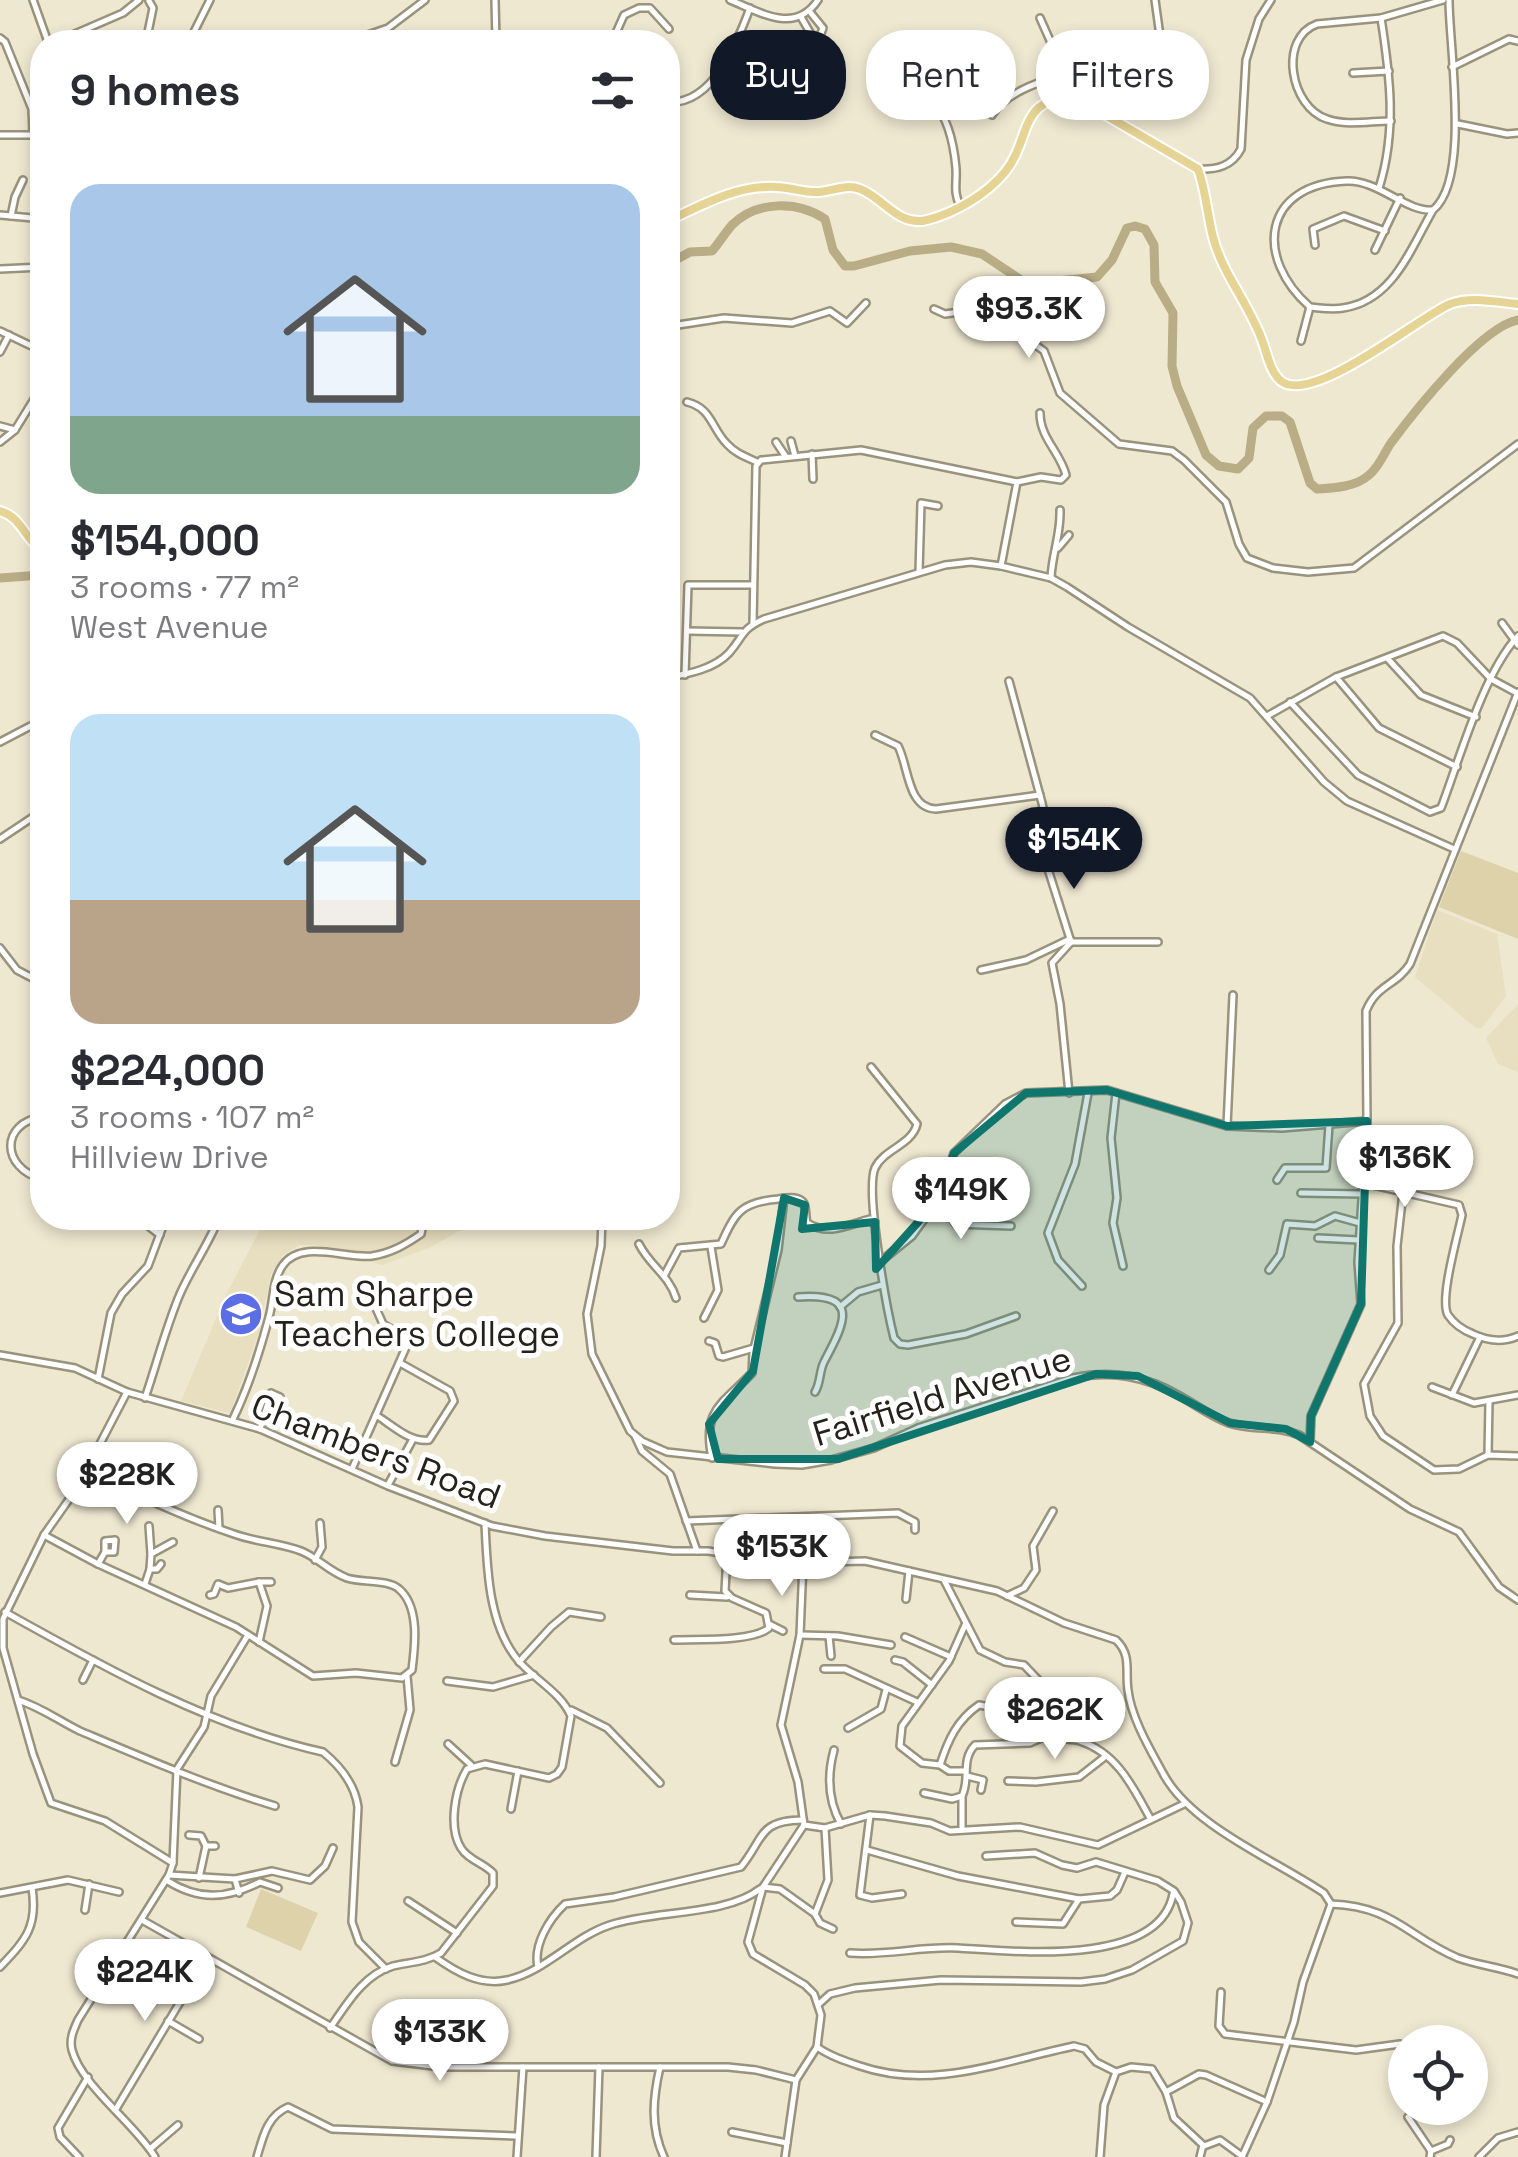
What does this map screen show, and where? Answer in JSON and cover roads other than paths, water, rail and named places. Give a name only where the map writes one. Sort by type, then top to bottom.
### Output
[{"type":"main road","points":[[680,216],[722,195],[762,187],[812,192],[854,187],[899,217],[927,220],[981,194],[1008,169],[1030,116],[1036,111]]},
{"type":"main road","points":[[1114,120],[1198,169],[1213,239],[1260,334],[1272,368],[1284,384],[1298,386],[1319,379],[1378,351],[1451,304],[1471,300],[1518,304]]},
{"type":"main road","points":[[0,511],[14,517],[30,540]]},
{"type":"street","points":[[33,0],[47,30]]},
{"type":"street","points":[[82,30],[123,14],[139,0]]},
{"type":"street","points":[[149,0],[153,8],[149,30]]},
{"type":"street","points":[[195,30],[210,0]]},
{"type":"street","points":[[382,30],[425,0]]},
{"type":"street","points":[[496,0],[496,30]]},
{"type":"street","points":[[730,0],[770,18],[801,17],[818,0]]},
{"type":"street","points":[[1155,0],[1159,30]]},
{"type":"street","points":[[1198,169],[1222,167],[1233,161],[1241,149],[1246,60],[1259,19],[1272,0]]},
{"type":"street","points":[[1310,308],[1347,308],[1378,292],[1398,274],[1440,204],[1451,170],[1458,124],[1446,0],[1381,18],[1308,27],[1295,42],[1292,54],[1300,94],[1316,114],[1339,122],[1391,121]]},
{"type":"street","points":[[616,30],[624,15],[639,8],[650,8],[669,29]]},
{"type":"street","points":[[739,30],[750,8]]},
{"type":"street","points":[[801,17],[812,36],[820,36],[823,28],[810,12]]},
{"type":"street","points":[[1040,18],[1045,30]]},
{"type":"street","points":[[1379,188],[1387,162],[1391,121],[1381,18]]},
{"type":"street","points":[[0,38],[30,104]]},
{"type":"street","points":[[1452,67],[1509,39],[1518,41]]},
{"type":"street","points":[[1353,73],[1389,71]]},
{"type":"street","points":[[680,102],[710,82]]},
{"type":"street","points":[[945,120],[956,169],[952,189],[960,206]]},
{"type":"street","points":[[1458,124],[1518,133]]},
{"type":"street","points":[[0,135],[30,134]]},
{"type":"street","points":[[12,216],[23,180]]},
{"type":"street","points":[[1310,308],[1278,265],[1273,247],[1278,215],[1294,196],[1306,189],[1351,181],[1379,188],[1420,209],[1433,210]]},
{"type":"street","points":[[1375,250],[1400,198]]},
{"type":"street","points":[[0,215],[30,216]]},
{"type":"street","points":[[1315,245],[1313,229],[1344,216],[1384,230]]},
{"type":"street","points":[[0,269],[30,268]]},
{"type":"street","points":[[680,325],[724,318],[792,323],[830,311],[847,323],[866,303]]},
{"type":"street","points":[[1301,341],[1310,308]]},
{"type":"street","points":[[934,309],[946,314],[974,310],[992,314],[1044,351],[1060,393],[1119,444],[1172,451],[1184,460],[1226,502],[1247,558],[1273,568],[1308,572],[1354,568],[1518,444]]},
{"type":"street","points":[[0,331],[30,344]]},
{"type":"street","points":[[0,352],[10,334]]},
{"type":"street","points":[[687,402],[704,408],[734,452],[758,463],[786,456],[861,450],[1016,482],[1041,477],[1062,480],[1066,475],[1063,461],[1040,428],[1040,413]]},
{"type":"street","points":[[0,442],[15,430],[30,406]]},
{"type":"street","points":[[0,426],[15,430]]},
{"type":"street","points":[[791,441],[795,456]]},
{"type":"street","points":[[776,442],[786,456]]},
{"type":"street","points":[[812,454],[813,479]]},
{"type":"street","points":[[753,624],[758,463]]},
{"type":"street","points":[[1001,566],[1016,482]]},
{"type":"street","points":[[919,572],[921,503],[938,506]]},
{"type":"street","points":[[1051,578],[1060,510]]},
{"type":"street","points":[[1055,550],[1069,535]]},
{"type":"street","points":[[680,676],[721,660],[753,624],[957,563],[1001,566],[1051,578],[1128,628],[1250,698],[1324,782],[1347,802],[1454,849]]},
{"type":"street","points":[[684,675],[688,585],[752,585]]},
{"type":"street","points":[[1290,702],[1358,775],[1430,812],[1442,808],[1492,679],[1505,650],[1516,641],[1502,623]]},
{"type":"street","points":[[688,630],[742,632]]},
{"type":"street","points":[[1266,716],[1336,678],[1443,636],[1452,638],[1492,679],[1518,693],[1410,964],[1402,976],[1374,994],[1366,1011],[1367,1121],[1358,1240],[1361,1304],[1311,1416],[1310,1442]]},
{"type":"street","points":[[1388,659],[1421,695],[1476,717]]},
{"type":"street","points":[[1336,678],[1379,728],[1457,767]]},
{"type":"street","points":[[1008,681],[1040,795],[1048,833],[1048,869],[1071,940]]},
{"type":"street","points":[[0,742],[30,726]]},
{"type":"street","points":[[875,735],[898,746],[916,799],[923,807],[936,809],[1040,795]]},
{"type":"street","points":[[0,839],[30,818]]},
{"type":"street","points":[[0,828],[9,830]]},
{"type":"street","points":[[1069,1093],[1052,963],[1071,940]]},
{"type":"street","points":[[980,970],[1026,960],[1071,940],[1158,942]]},
{"type":"street","points":[[0,948],[16,970],[30,978]]},
{"type":"street","points":[[1227,1126],[1234,996]]},
{"type":"street","points":[[870,1067],[914,1116],[916,1124],[912,1136],[876,1166],[873,1196],[882,1284],[894,1338],[904,1345],[966,1334],[1016,1316]]},
{"type":"street","points":[[881,1261],[912,1236],[938,1200],[954,1153],[1005,1104],[1019,1096],[1034,1092],[1116,1092],[1227,1126],[1256,1128],[1367,1121]]},
{"type":"street","points":[[1116,1092],[1110,1146],[1117,1198],[1113,1223],[1122,1266]]},
{"type":"street","points":[[1082,1286],[1058,1260],[1048,1234],[1076,1164],[1088,1093]]},
{"type":"street","points":[[30,1120],[12,1134],[10,1143],[14,1162],[30,1174]]},
{"type":"street","points":[[1277,1180],[1284,1168],[1326,1168],[1328,1125]]},
{"type":"street","points":[[1364,1183],[1462,1207],[1446,1307],[1458,1326],[1480,1337],[1500,1341],[1518,1336]]},
{"type":"street","points":[[1403,1192],[1397,1246],[1398,1323],[1364,1384],[1370,1416],[1383,1436],[1434,1470],[1460,1469],[1488,1455],[1518,1456]]},
{"type":"street","points":[[1301,1193],[1363,1194]]},
{"type":"street","points":[[712,1458],[708,1435],[712,1412],[752,1373],[778,1250],[784,1198]]},
{"type":"street","points":[[664,1276],[678,1248],[722,1244],[732,1222],[750,1203],[801,1200],[806,1205],[807,1223],[818,1229],[842,1228],[870,1219],[877,1224]]},
{"type":"street","points":[[938,1200],[956,1224],[1011,1226]]},
{"type":"street","points":[[1270,1270],[1280,1254],[1287,1224],[1315,1226],[1333,1216],[1360,1223]]},
{"type":"street","points":[[154,1230],[160,1235]]},
{"type":"street","points":[[98,1379],[112,1313],[122,1294],[148,1266],[162,1230]]},
{"type":"street","points":[[145,1398],[178,1297],[214,1230]]},
{"type":"street","points":[[233,1421],[285,1262],[305,1252],[368,1256],[394,1250],[421,1230]]},
{"type":"street","points":[[602,1230],[588,1298],[587,1327],[592,1354],[642,1451],[670,1474],[697,1551]]},
{"type":"street","points":[[1318,1238],[1358,1240]]},
{"type":"street","points":[[639,1244],[676,1298]]},
{"type":"street","points":[[704,1318],[718,1290],[710,1246]]},
{"type":"street","points":[[840,1307],[858,1292],[882,1284]]},
{"type":"street","points":[[798,1297],[824,1296],[840,1307]]},
{"type":"street","points":[[351,1469],[407,1345],[406,1338],[383,1324],[374,1304]]},
{"type":"street","points":[[815,1392],[822,1365],[842,1331],[840,1307]]},
{"type":"street","points":[[1452,1395],[1480,1337]]},
{"type":"street","points":[[709,1341],[715,1343],[719,1356],[755,1348]]},
{"type":"street","name":"Chambers Road","points":[[0,1354],[52,1362],[145,1398],[260,1429],[388,1486],[484,1523],[544,1536],[803,1564],[850,1560],[985,1588],[1064,1623],[1116,1640],[1128,1658],[1132,1708],[1164,1775],[1184,1804],[1324,1893],[1332,1904]]},
{"type":"street","points":[[376,1414],[413,1439],[430,1440],[454,1401],[454,1396],[400,1364]]},
{"type":"street","name":"Fairfield Avenue","points":[[635,1436],[667,1452],[794,1465],[838,1459],[918,1428],[1096,1374],[1138,1376],[1230,1423],[1256,1429],[1286,1429],[1310,1442],[1410,1509],[1459,1532],[1499,1587],[1518,1600]]},
{"type":"street","points":[[1432,1386],[1474,1403],[1518,1395]]},
{"type":"street","points":[[127,1392],[77,1488],[44,1535],[5,1612],[1,1631],[51,1804],[105,1821],[173,1863]]},
{"type":"street","points":[[260,1429],[271,1393],[280,1397]]},
{"type":"street","points":[[1488,1455],[1489,1402]]},
{"type":"street","points":[[388,1486],[413,1439]]},
{"type":"street","points":[[44,1535],[248,1634],[314,1676],[356,1673],[402,1678],[412,1670],[412,1614],[402,1590],[394,1585],[346,1578],[325,1569],[303,1552],[219,1528],[86,1469]]},
{"type":"street","points":[[218,1510],[219,1528]]},
{"type":"street","points":[[1007,1596],[1024,1588],[1036,1570],[1033,1546],[1052,1511]]},
{"type":"street","points":[[686,1522],[898,1514],[910,1518],[915,1530]]},
{"type":"street","points":[[484,1523],[494,1602],[502,1632],[520,1662],[568,1709],[607,1728],[660,1783]]},
{"type":"street","points":[[314,1560],[322,1547],[320,1524]]},
{"type":"street","points":[[144,1584],[150,1569],[149,1526]]},
{"type":"street","points":[[151,1554],[174,1542]]},
{"type":"street","points":[[98,1564],[104,1552]]},
{"type":"street","points":[[727,1555],[724,1579],[730,1597]]},
{"type":"street","points":[[150,1569],[157,1570],[161,1564]]},
{"type":"street","points":[[785,2157],[796,2080],[817,2047],[822,2026],[819,2004],[805,1985],[750,1951],[748,1942],[763,1887],[804,1822],[798,1782],[781,1725],[800,1635],[803,1564]]},
{"type":"street","points":[[906,1600],[909,1571]]},
{"type":"street","points":[[944,1580],[980,1650],[1024,1666],[1044,1685],[1063,1717],[1096,1710]]},
{"type":"street","points":[[259,1582],[267,1606],[260,1642]]},
{"type":"street","points":[[210,1595],[218,1584],[228,1588],[271,1582]]},
{"type":"street","points":[[674,1640],[763,1634],[769,1624],[766,1613],[730,1597],[690,1595]]},
{"type":"street","points":[[5,1612],[207,1714],[323,1752],[336,1762],[354,1791],[358,1808],[352,1894],[354,1932],[386,1969]]},
{"type":"street","points":[[520,1662],[550,1627],[569,1612],[600,1616]]},
{"type":"street","points":[[769,1624],[783,1630]]},
{"type":"street","points":[[965,1625],[951,1657],[902,1726],[900,1746],[922,1764],[940,1764],[949,1771],[984,1780],[981,1790]]},
{"type":"street","points":[[155,2157],[74,2055],[74,2029],[168,1878],[173,1863],[177,1769],[204,1727],[212,1696],[248,1634]]},
{"type":"street","points":[[800,1635],[891,1645]]},
{"type":"street","points":[[829,1636],[831,1656]]},
{"type":"street","points":[[905,1637],[951,1657]]},
{"type":"street","points":[[83,1680],[94,1660]]},
{"type":"street","points":[[895,1660],[932,1685]]},
{"type":"street","points":[[824,1668],[845,1669],[917,1702]]},
{"type":"street","points":[[447,1681],[493,1686],[534,1675]]},
{"type":"street","points":[[395,1762],[410,1710],[407,1676]]},
{"type":"street","points":[[848,1728],[881,1709],[886,1690]]},
{"type":"street","points":[[18,1700],[228,1792],[275,1806]]},
{"type":"street","points":[[940,1764],[948,1739],[974,1707],[986,1704],[1008,1719],[1042,1721],[1052,1702]]},
{"type":"street","points":[[330,2028],[357,1990],[386,1969],[436,1956],[489,1893],[494,1879],[488,1867],[462,1849],[456,1831],[458,1790],[463,1774],[472,1765],[485,1764],[545,1778],[560,1771],[571,1725],[568,1709]]},
{"type":"street","points":[[1008,1719],[1008,1730]]},
{"type":"street","points":[[1042,1721],[1048,1736]]},
{"type":"street","points":[[962,1830],[966,1758],[975,1745],[1030,1743],[1048,1736],[1078,1741],[1106,1756],[1130,1780],[1150,1819]]},
{"type":"street","points":[[448,1744],[472,1765]]},
{"type":"street","points":[[834,1750],[829,1790],[834,1812],[842,1824]]},
{"type":"street","points":[[1008,1781],[1079,1777],[1106,1756]]},
{"type":"street","points":[[511,1809],[518,1771]]},
{"type":"street","points":[[924,1793],[952,1799],[962,1796]]},
{"type":"street","points":[[538,1966],[540,1941],[565,1904],[740,1867],[762,1832],[782,1822],[804,1822],[825,1828],[870,1816],[931,1823],[950,1831],[1020,1826],[1098,1845],[1184,1804]]},
{"type":"street","points":[[870,1816],[860,1895],[872,1898],[902,1894]]},
{"type":"street","points":[[815,1914],[828,1880],[825,1828]]},
{"type":"street","points":[[189,1836],[201,1836],[206,1846],[199,1878]]},
{"type":"street","points":[[1096,1862],[1098,1845]]},
{"type":"street","points":[[206,1846],[216,1846]]},
{"type":"street","points":[[168,1878],[235,1879],[272,1871],[310,1880],[325,1866],[333,1848]]},
{"type":"street","points":[[866,1850],[958,1876],[1079,1898],[1110,1896],[1125,1872]]},
{"type":"street","points":[[819,2004],[830,1994],[855,1988],[941,1980],[1105,1979],[1132,1970],[1183,1941],[1188,1922],[1174,1891],[1158,1882],[1096,1862],[1077,1868],[1035,1853],[986,1856]]},
{"type":"street","points":[[168,1878],[180,1889],[209,1896],[239,1893],[260,1882],[278,1888]]},
{"type":"street","points":[[235,1879],[239,1893]]},
{"type":"street","points":[[0,1893],[55,1880],[119,1892]]},
{"type":"street","points":[[85,1910],[90,1884]]},
{"type":"street","points":[[436,1956],[455,1972],[480,1980],[505,1981],[605,1926],[667,1912],[732,1904],[763,1887],[780,1889],[815,1914],[820,1924],[832,1928]]},
{"type":"street","points":[[0,1967],[29,1932],[34,1917],[32,1888]]},
{"type":"street","points":[[850,1953],[959,1948],[1067,1952],[1112,1944],[1152,1928],[1170,1906],[1174,1891]]},
{"type":"street","points":[[1016,1922],[1064,1924],[1079,1898]]},
{"type":"street","points":[[408,1901],[457,1933]]},
{"type":"street","points":[[1200,2157],[1204,2146],[1220,2140],[1242,2156],[1267,2102],[1303,1982],[1332,1904],[1368,1907],[1462,1959],[1518,1974]]},
{"type":"street","points":[[142,1920],[392,2061],[441,2066],[756,2070],[796,2080]]},
{"type":"street","points":[[115,2110],[207,1957]]},
{"type":"street","points":[[1221,1992],[1221,2032],[1287,2044],[1356,2050],[1388,2046]]},
{"type":"street","points":[[168,2021],[199,2039]]},
{"type":"street","points":[[817,2047],[876,2072],[922,2077],[955,2074],[1074,2046],[1085,2048],[1096,2062],[1116,2072]]},
{"type":"street","points":[[1100,2157],[1104,2105],[1116,2072],[1130,2066],[1152,2069],[1166,2092],[1174,2118],[1204,2146]]},
{"type":"street","points":[[516,2157],[523,2067]]},
{"type":"street","points":[[596,2157],[599,2067]]},
{"type":"street","points":[[660,2067],[653,2100],[654,2126],[664,2157]]},
{"type":"street","points":[[1166,2092],[1206,2074],[1267,2102]]},
{"type":"street","points":[[79,2157],[64,2142],[58,2128],[88,2076]]},
{"type":"street","points":[[257,2157],[268,2124],[288,2107],[332,2128],[518,2136]]},
{"type":"street","points":[[150,2149],[178,2125]]},
{"type":"street","points":[[1413,2125],[1430,2154],[1450,2140]]},
{"type":"street","points":[[732,2132],[787,2143]]},
{"type":"street","points":[[1480,2157],[1498,2138],[1518,2132]]},
{"type":"waterway","points":[[680,257],[690,252],[712,251],[732,225],[753,211],[790,206],[825,219],[833,250],[845,266],[910,251],[951,247],[982,254],[1027,284],[1097,277],[1112,260],[1127,228],[1145,229],[1154,245],[1155,282],[1173,313],[1172,366],[1177,386],[1206,455],[1219,466],[1238,469],[1249,458],[1253,428],[1266,416],[1282,416],[1290,422],[1310,483],[1317,489],[1351,484],[1369,475],[1449,372],[1486,338],[1518,320]]},
{"type":"waterway","points":[[0,578],[30,576]]},
{"type":"place","name":"Sam Sharpe Teachers College","points":[[241,1314]]}]
